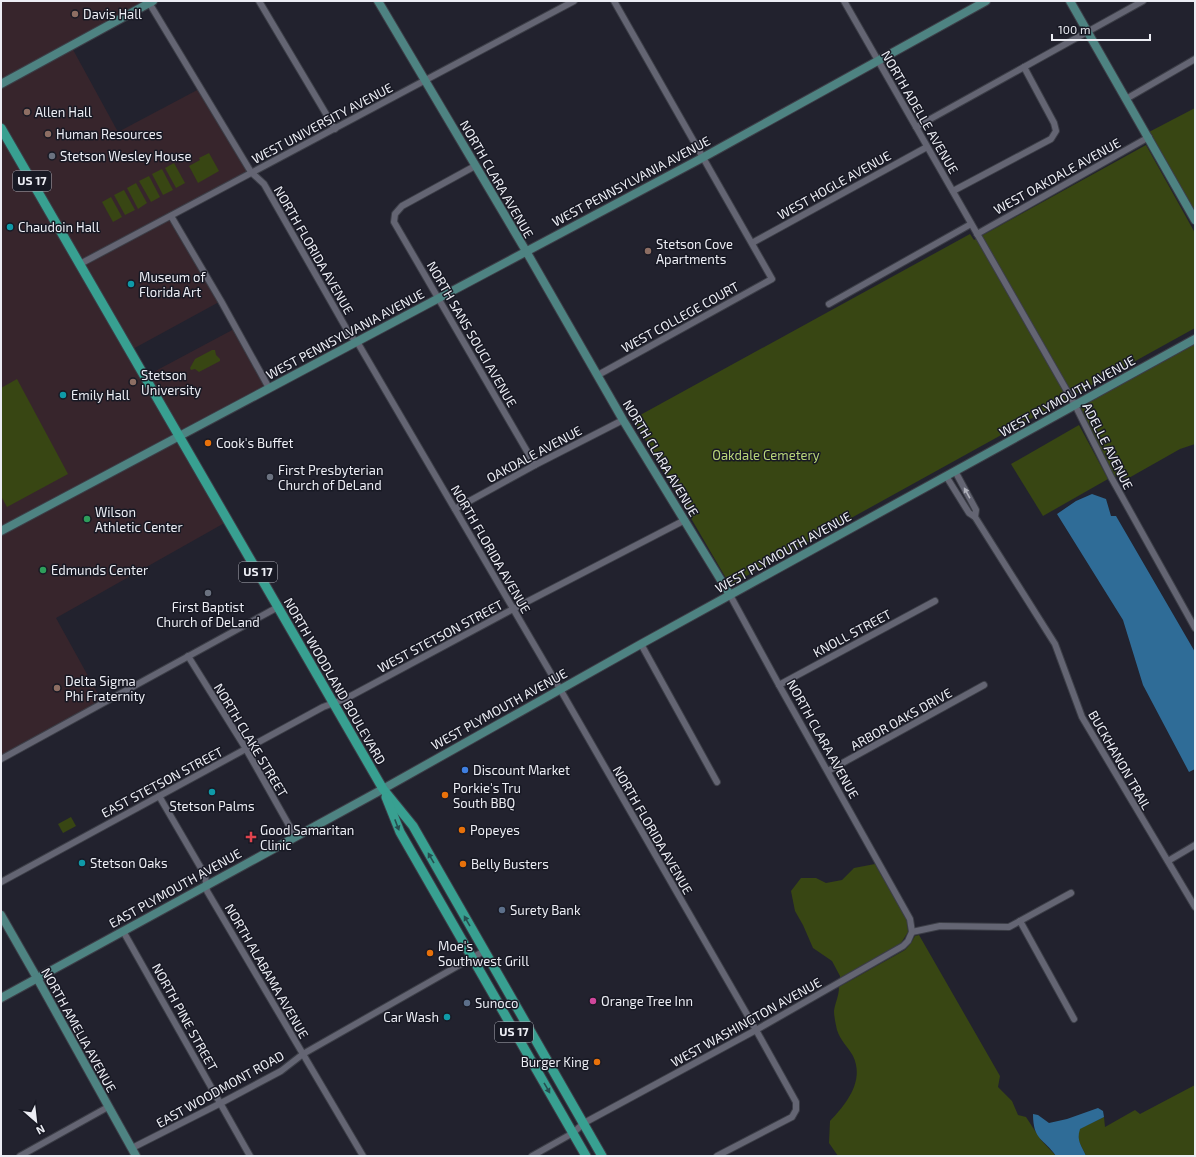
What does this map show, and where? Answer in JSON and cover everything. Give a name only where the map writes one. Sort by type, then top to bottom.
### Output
[{"type":"main road","name":"NORTH WOODLAND BOULEVARD","points":[[1,128],[383,789],[400,832],[586,1156]]},
{"type":"main road","name":"NORTH WOODLAND BOULEVARD","points":[[383,789],[413,826],[602,1156]]},
{"type":"street","points":[[259,1],[335,129]]},
{"type":"street","name":"NORTH CLARA AVENUE","points":[[378,1],[526,251],[623,420],[730,595],[910,919],[912,932]]},
{"type":"street","name":"WEST UNIVERSITY AVENUE","points":[[80,264],[574,1]]},
{"type":"street","points":[[614,1],[702,158],[752,243]]},
{"type":"street","name":"NORTH ADELLE AVENUE","points":[[844,1],[976,234]]},
{"type":"street","name":"WEST PENNSYLVANIA AVENUE","points":[[1,531],[702,158],[986,1]]},
{"type":"street","points":[[1070,1],[1195,220]]},
{"type":"street","points":[[916,127],[1143,1]]},
{"type":"street","points":[[1,84],[150,2]]},
{"type":"street","name":"NORTH FLORIDA AVENUE","points":[[150,2],[251,172],[264,184],[359,345],[560,689],[796,1102],[796,1110],[792,1117],[717,1156]]},
{"type":"street","points":[[1126,99],[1195,60]]},
{"type":"street","points":[[953,191],[1051,139],[1056,131],[1054,123],[1024,67]]},
{"type":"street","name":"WEST OAKDALE AVENUE","points":[[976,234],[1148,137]]},
{"type":"street","name":"WEST HOGLE AVENUE","points":[[752,243],[927,147]]},
{"type":"street","name":"NORTH SANS SOUCI AVENUE","points":[[475,166],[402,206],[395,214],[394,222],[535,465]]},
{"type":"street","points":[[171,216],[222,301],[269,388]]},
{"type":"street","points":[[829,304],[971,224]]},
{"type":"street","name":"ADELLE AVENUE","points":[[976,234],[1075,405],[1114,484],[1195,628]]},
{"type":"street","name":"WEST COLLEGE COURT","points":[[598,375],[772,279],[752,243]]},
{"type":"street","name":"WEST PLYMOUTH AVENUE","points":[[383,789],[641,644],[1195,339]]},
{"type":"street","name":"OAKDALE AVENUE","points":[[455,509],[535,465],[623,420]]},
{"type":"street","name":"BUCKHANON TRAIL","points":[[955,471],[976,510],[975,516]]},
{"type":"street","name":"BUCKHANON TRAIL","points":[[946,476],[969,513],[975,516],[1055,644],[1082,718],[1195,907]]},
{"type":"street","name":"WEST STETSON STREET","points":[[334,703],[347,698],[513,609],[685,520]]},
{"type":"street","name":"KNOLL STREET","points":[[779,685],[935,601]]},
{"type":"street","points":[[1,759],[278,607]]},
{"type":"street","points":[[641,644],[717,782]]},
{"type":"street","name":"NORTH CLAKE STREET","points":[[188,656],[246,749],[295,836]]},
{"type":"street","name":"ARBOR OAKS DRIVE","points":[[828,771],[984,685]]},
{"type":"street","name":"EAST STETSON STREET","points":[[1,882],[323,707],[334,703]]},
{"type":"street","name":"EAST PLYMOUTH AVENUE","points":[[1,998],[383,789]]},
{"type":"street","name":"NORTH ALABAMA AVENUE","points":[[159,796],[205,874],[207,891],[363,1156]]},
{"type":"street","points":[[1168,861],[1195,845]]},
{"type":"street","points":[[912,932],[940,926],[1009,927],[1071,893]]},
{"type":"street","name":"NORTH AMELIA AVENUE","points":[[1,916],[136,1156]]},
{"type":"street","points":[[1020,921],[1074,1019]]},
{"type":"street","name":"NORTH PINE STREET","points":[[123,930],[250,1156]]},
{"type":"street","name":"WEST WASHINGTON AVENUE","points":[[532,1156],[572,1133],[584,1123],[756,1030],[903,946],[912,932]]},
{"type":"street","name":"EAST WOODMONT ROAD","points":[[132,1148],[282,1071],[303,1054],[484,951]]},
{"type":"street","points":[[20,1156],[108,1107]]},
{"type":"shaded area","name":"Stetson University","points":[[1,1],[148,1],[71,46],[118,132],[201,88],[251,172],[171,216],[219,302],[131,350],[146,376],[236,328],[269,388],[180,436],[228,521],[56,618],[103,703],[1,759]]},
{"type":"green space","points":[[1195,108],[1195,214],[1149,132]]},
{"type":"green space","name":"Oakdale Cemetery","points":[[1146,145],[1195,233],[1195,328],[730,585],[633,419],[970,234],[974,240]]},
{"type":"green space","points":[[209,153],[219,171],[198,183],[189,166],[200,160],[199,158]]},
{"type":"green space","points":[[174,163],[185,183],[176,188],[165,168]]},
{"type":"green space","points":[[162,169],[173,190],[163,195],[152,174]]},
{"type":"green space","points":[[149,176],[160,197],[151,202],[139,181]]},
{"type":"green space","points":[[136,183],[147,203],[138,209],[127,188]]},
{"type":"green space","points":[[124,190],[135,210],[125,215],[114,195]]},
{"type":"green space","points":[[111,197],[122,217],[113,222],[102,202]]},
{"type":"green space","points":[[1195,343],[1195,444],[1180,449],[1127,479],[1114,476],[1080,407]]},
{"type":"green space","points":[[212,350],[215,350],[220,361],[199,372],[195,369],[191,370],[190,368],[195,359]]},
{"type":"green space","points":[[17,379],[68,474],[7,507],[1,496],[1,388]]},
{"type":"green space","points":[[1079,425],[1108,479],[1043,516],[1011,464]]},
{"type":"green space","points":[[71,817],[76,826],[63,833],[58,824]]},
{"type":"green space","points":[[875,864],[907,920],[908,932],[901,943],[840,978],[832,961],[813,948],[795,911],[791,891],[801,878],[816,878],[826,883],[842,880],[854,868]]},
{"type":"green space","points":[[919,935],[1000,1076],[998,1087],[1012,1101],[1018,1115],[1026,1117],[1041,1140],[1056,1156],[838,1156],[829,1143],[830,1121],[852,1092],[857,1074],[853,1056],[837,1030],[834,1011],[839,987],[905,950],[915,936]]},
{"type":"green space","points":[[1195,1085],[1195,1156],[1086,1156],[1078,1137],[1079,1129],[1104,1117],[1105,1127],[1135,1110],[1140,1114]]},
{"type":"water","points":[[1092,494],[1106,499],[1111,516],[1116,516],[1195,652],[1195,769],[1189,772],[1143,685],[1123,620],[1057,514],[1076,501]]},
{"type":"water","points":[[1098,1108],[1103,1111],[1104,1117],[1080,1129],[1079,1133],[1080,1143],[1086,1156],[1056,1156],[1037,1134],[1033,1123],[1033,1114],[1038,1115],[1049,1123],[1067,1119]]},
{"type":"place","name":"Davis Hall","points":[[75,14]]},
{"type":"place","name":"Allen Hall","points":[[27,112]]},
{"type":"place","name":"Human Resources","points":[[48,134]]},
{"type":"place","name":"Stetson Wesley House","points":[[52,156]]},
{"type":"place","name":"Chaudoin Hall","points":[[10,227]]},
{"type":"place","name":"Stetson Cove Apartments","points":[[648,251]]},
{"type":"place","name":"Museum of Florida Art","points":[[131,284]]},
{"type":"place","name":"Stetson University","points":[[133,382]]},
{"type":"place","name":"Emily Hall","points":[[63,395]]},
{"type":"place","name":"Cook's Buffet","points":[[208,443]]},
{"type":"place","name":"First Presbyterian Church of DeLand","points":[[270,477]]},
{"type":"place","name":"Wilson Athletic Center","points":[[87,519]]},
{"type":"place","name":"Edmunds Center","points":[[43,570]]},
{"type":"place","name":"First Baptist Church of DeLand","points":[[208,593]]},
{"type":"place","name":"Delta Sigma Phi Fraternity","points":[[57,688]]},
{"type":"place","name":"Discount Market","points":[[465,770]]},
{"type":"place","name":"Stetson Palms","points":[[212,792]]},
{"type":"place","name":"Porkie's Tru South BBQ","points":[[445,795]]},
{"type":"place","name":"Popeyes","points":[[462,830]]},
{"type":"place","name":"Good Samaritan Clinic","points":[[251,837]]},
{"type":"place","name":"Stetson Oaks","points":[[82,863]]},
{"type":"place","name":"Belly Busters","points":[[463,864]]},
{"type":"place","name":"Surety Bank","points":[[502,910]]},
{"type":"place","name":"Moe's Southwest Grill","points":[[430,953]]},
{"type":"place","name":"Orange Tree Inn","points":[[593,1001]]},
{"type":"place","name":"Sunoco","points":[[467,1003]]},
{"type":"place","name":"Car Wash","points":[[447,1017]]},
{"type":"place","name":"Burger King","points":[[597,1062]]}]
